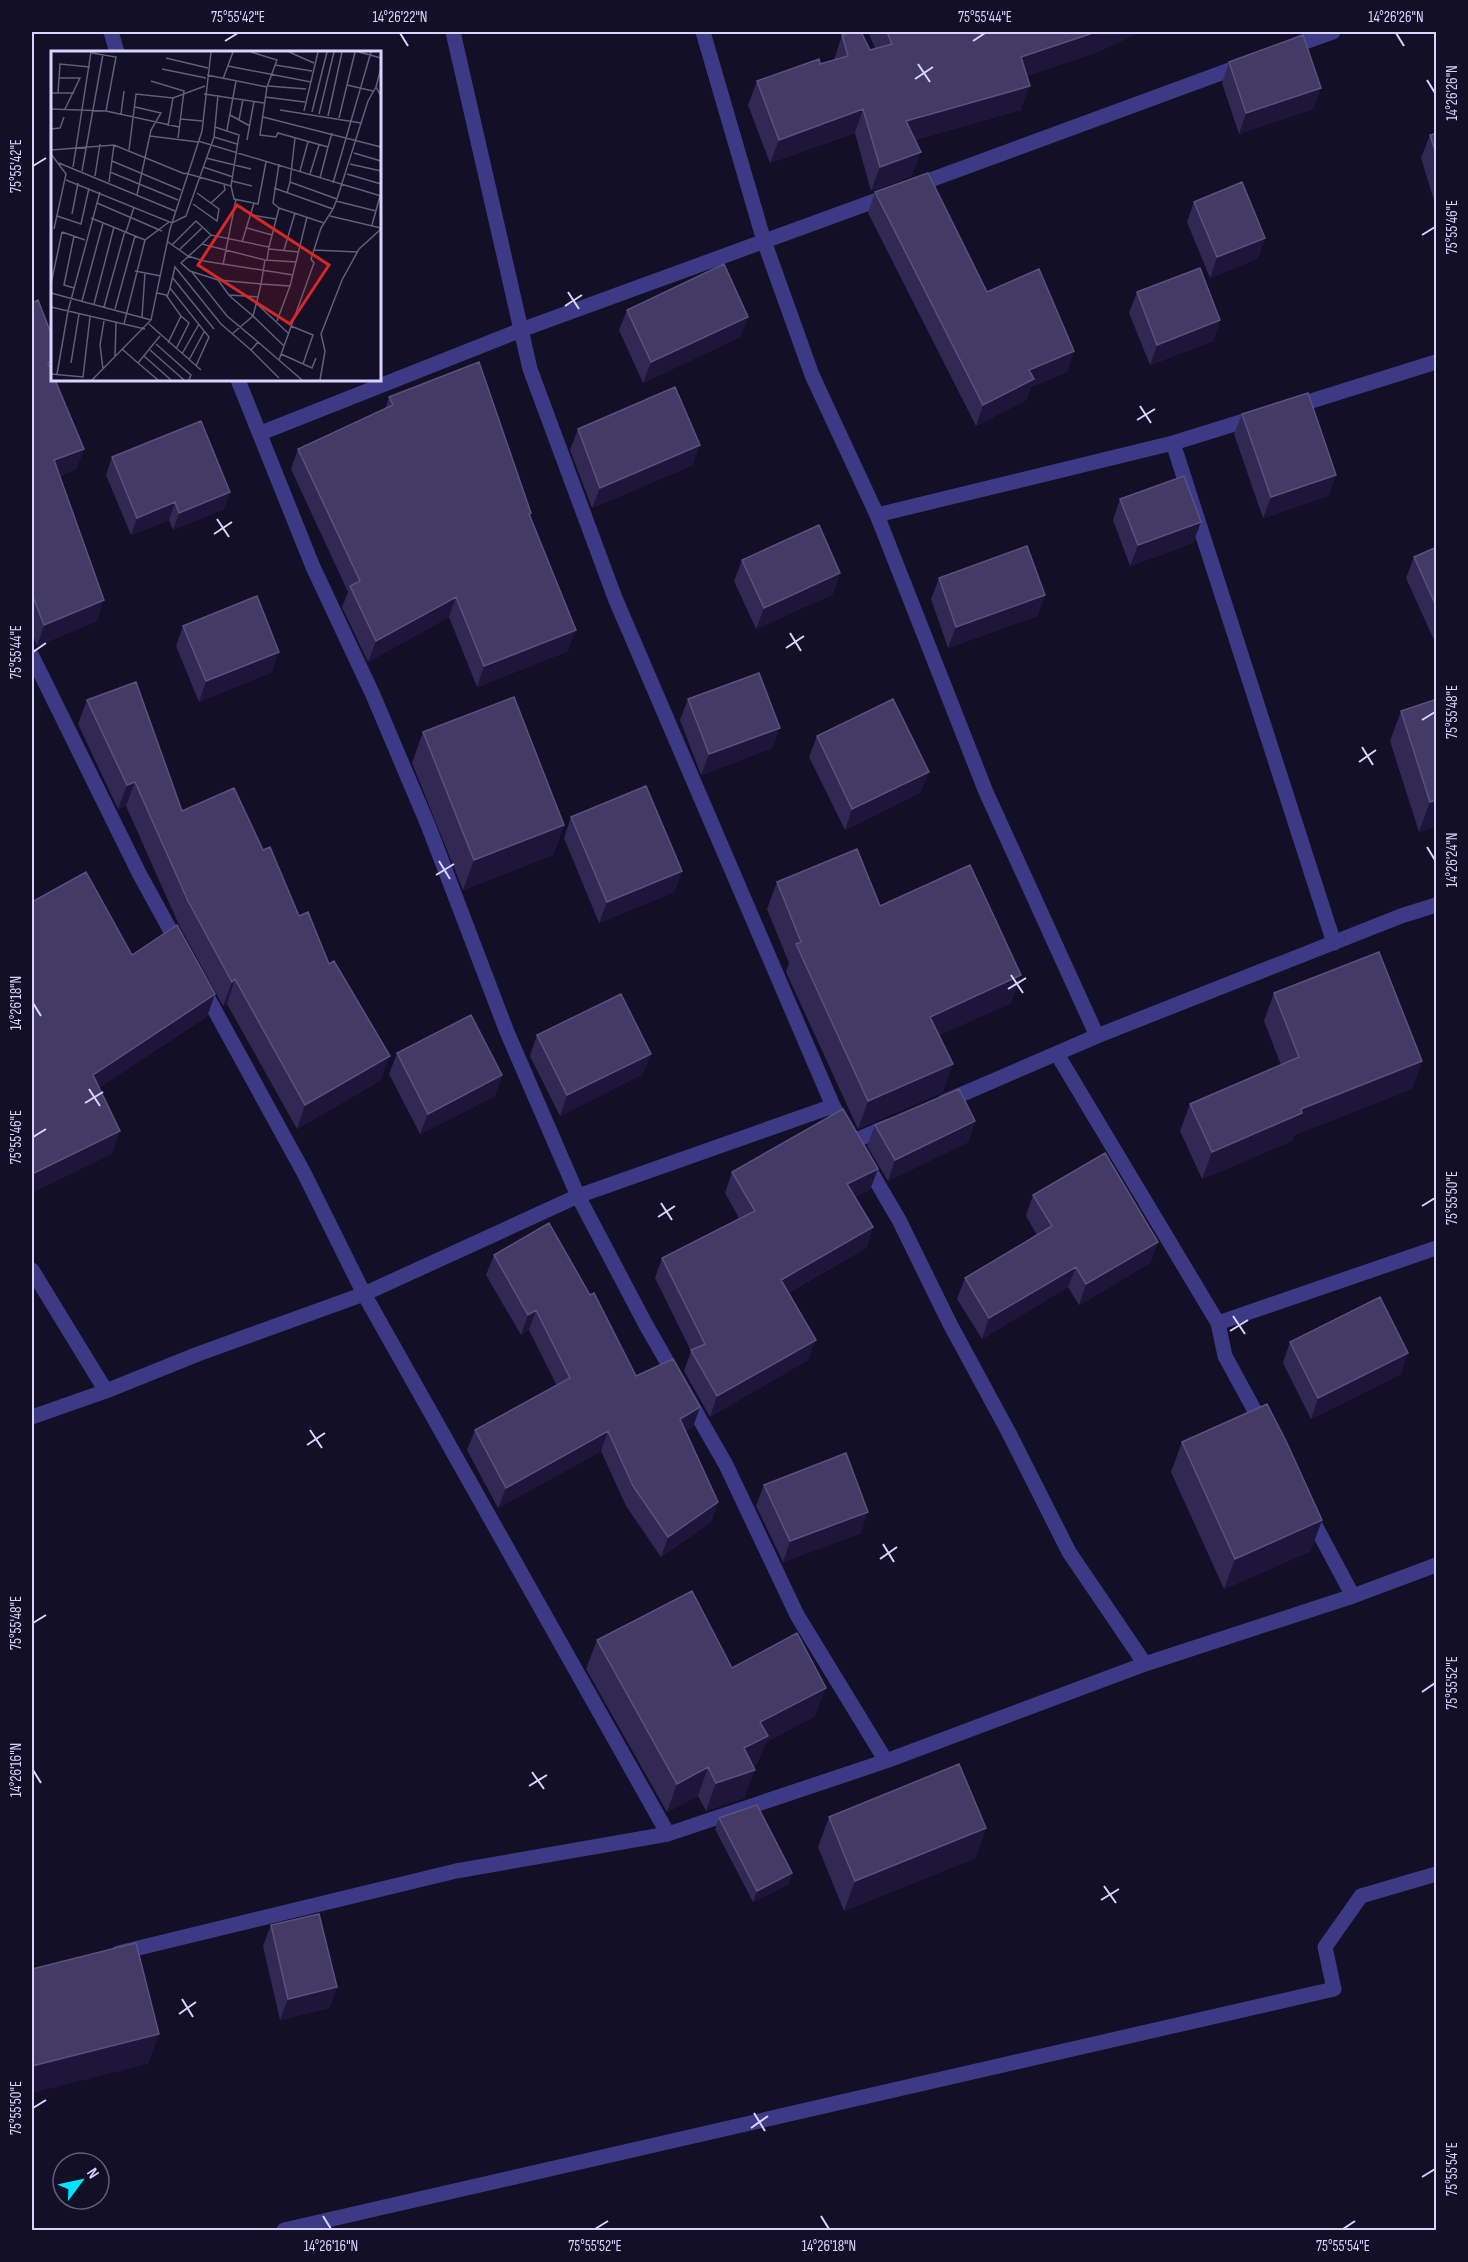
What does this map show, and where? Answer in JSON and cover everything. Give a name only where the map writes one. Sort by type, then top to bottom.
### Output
[{"type":"street","points":[[111,32],[117,51]]},
{"type":"street","points":[[453,32],[530,369],[615,598],[833,1106],[899,1220],[950,1324],[1069,1551],[1145,1664]]},
{"type":"street","points":[[703,32],[764,242],[812,375],[877,515],[986,792],[1098,1036]]},
{"type":"street","points":[[1277,52],[1333,32]]},
{"type":"street","points":[[261,433],[521,330],[1255,60]]},
{"type":"street","points":[[877,515],[1173,443],[1437,362]]},
{"type":"street","points":[[238,381],[313,567],[373,695],[428,825],[507,1032],[578,1196],[646,1325],[726,1465],[797,1615],[886,1761]]},
{"type":"street","points":[[1173,443],[1334,943]]},
{"type":"street","points":[[32,656],[139,873],[304,1173],[364,1294],[668,1834]]},
{"type":"street","points":[[928,1109],[1098,1036],[1401,916],[1437,905]]},
{"type":"street","points":[[1057,1054],[1218,1323],[1225,1356],[1270,1439]]},
{"type":"street","points":[[32,1417],[364,1294],[578,1196],[833,1106]]},
{"type":"street","points":[[854,1142],[907,1118]]},
{"type":"street","points":[[1218,1323],[1437,1248]]},
{"type":"street","points":[[32,1270],[106,1391]]},
{"type":"street","points":[[1303,1502],[1353,1596]]},
{"type":"street","points":[[100,1958],[456,1871],[668,1834],[886,1761],[1145,1664],[1353,1596],[1437,1565]]},
{"type":"street","points":[[284,2230],[1334,1989],[1325,1947],[1361,1896],[1437,1874]]},
{"type":"building","points":[[861,32],[870,50],[892,44],[887,32],[1096,32],[1021,57],[1030,86],[906,121],[921,152],[880,167],[863,109],[779,140],[757,81],[819,59],[820,64],[848,56],[842,35]]},
{"type":"building","points":[[1303,35],[1321,88],[1246,113],[1229,62]]},
{"type":"building","points":[[1437,133],[1437,157],[1430,135]]},
{"type":"building","points":[[928,173],[987,292],[1039,269],[1074,351],[1029,370],[1034,379],[983,405],[875,192]]},
{"type":"building","points":[[1242,182],[1265,238],[1217,257],[1194,202]]},
{"type":"building","points":[[724,264],[748,317],[651,362],[627,310]]},
{"type":"building","points":[[1200,268],[1220,320],[1157,345],[1137,292]]},
{"type":"building","points":[[38,300],[51,333],[51,362],[48,363],[51,381],[55,381],[84,449],[54,460],[104,600],[44,625],[32,594],[32,303]]},
{"type":"building","points":[[479,362],[531,513],[529,514],[576,630],[484,666],[456,597],[376,641],[350,586],[360,581],[298,449],[393,405],[389,397]]},
{"type":"building","points":[[675,387],[700,445],[600,488],[578,429]]},
{"type":"building","points":[[1308,393],[1336,475],[1271,497],[1242,414]]},
{"type":"building","points":[[201,421],[230,492],[179,513],[175,502],[137,518],[112,457]]},
{"type":"building","points":[[1184,476],[1201,522],[1138,545],[1120,499]]},
{"type":"building","points":[[819,525],[840,573],[764,608],[742,560]]},
{"type":"building","points":[[1027,546],[1045,595],[956,627],[939,578]]},
{"type":"building","points":[[1437,547],[1437,608],[1414,557]]},
{"type":"building","points":[[257,596],[279,652],[206,681],[183,626]]},
{"type":"building","points":[[759,673],[780,728],[709,754],[688,699]]},
{"type":"building","points":[[136,682],[182,811],[234,788],[263,850],[270,847],[299,916],[308,912],[329,964],[334,961],[390,1056],[305,1105],[235,979],[232,982],[188,901],[135,782],[127,785],[87,700]]},
{"type":"building","points":[[514,697],[564,825],[474,860],[423,732]]},
{"type":"building","points":[[893,699],[929,772],[852,809],[817,736]]},
{"type":"building","points":[[1437,699],[1437,800],[1430,802],[1401,711]]},
{"type":"building","points":[[646,786],[682,871],[607,902],[571,817]]},
{"type":"building","points":[[857,849],[880,906],[970,865],[1021,975],[930,1017],[953,1064],[868,1101],[796,944],[801,942],[777,882]]},
{"type":"building","points":[[86,872],[132,955],[177,925],[215,994],[93,1075],[120,1131],[32,1174],[32,902]]},
{"type":"building","points":[[1379,952],[1422,1061],[1301,1109],[1302,1113],[1212,1152],[1190,1104],[1299,1057],[1274,993]]},
{"type":"building","points":[[621,994],[651,1054],[567,1095],[537,1035]]},
{"type":"building","points":[[471,1015],[502,1075],[428,1114],[397,1053]]},
{"type":"building","points":[[959,1089],[975,1121],[895,1160],[875,1125]]},
{"type":"building","points":[[843,1109],[878,1169],[847,1184],[873,1227],[781,1280],[816,1340],[717,1396],[691,1350],[705,1344],[662,1258],[755,1211],[732,1172]]},
{"type":"building","points":[[1105,1153],[1158,1242],[1086,1284],[1076,1267],[989,1318],[965,1278],[1052,1226],[1033,1195]]},
{"type":"building","points":[[549,1223],[590,1295],[594,1293],[636,1376],[673,1359],[700,1407],[680,1419],[718,1502],[668,1537],[633,1486],[608,1431],[506,1488],[475,1430],[570,1378],[536,1310],[528,1315],[494,1255]]},
{"type":"building","points":[[1380,1297],[1408,1353],[1318,1398],[1290,1342]]},
{"type":"building","points":[[1267,1404],[1322,1520],[1235,1559],[1182,1442]]},
{"type":"building","points":[[846,1453],[868,1512],[790,1541],[764,1485]]},
{"type":"building","points":[[692,1591],[732,1668],[797,1633],[826,1688],[760,1722],[768,1736],[744,1748],[755,1770],[716,1783],[708,1767],[677,1784],[597,1640]]},
{"type":"building","points":[[959,1764],[986,1828],[855,1881],[829,1817]]},
{"type":"building","points":[[757,1805],[792,1873],[757,1891],[719,1818]]},
{"type":"building","points":[[319,1914],[337,1987],[288,1999],[271,1925]]},
{"type":"building","points":[[136,1943],[159,2034],[32,2066],[32,1969]]}]
